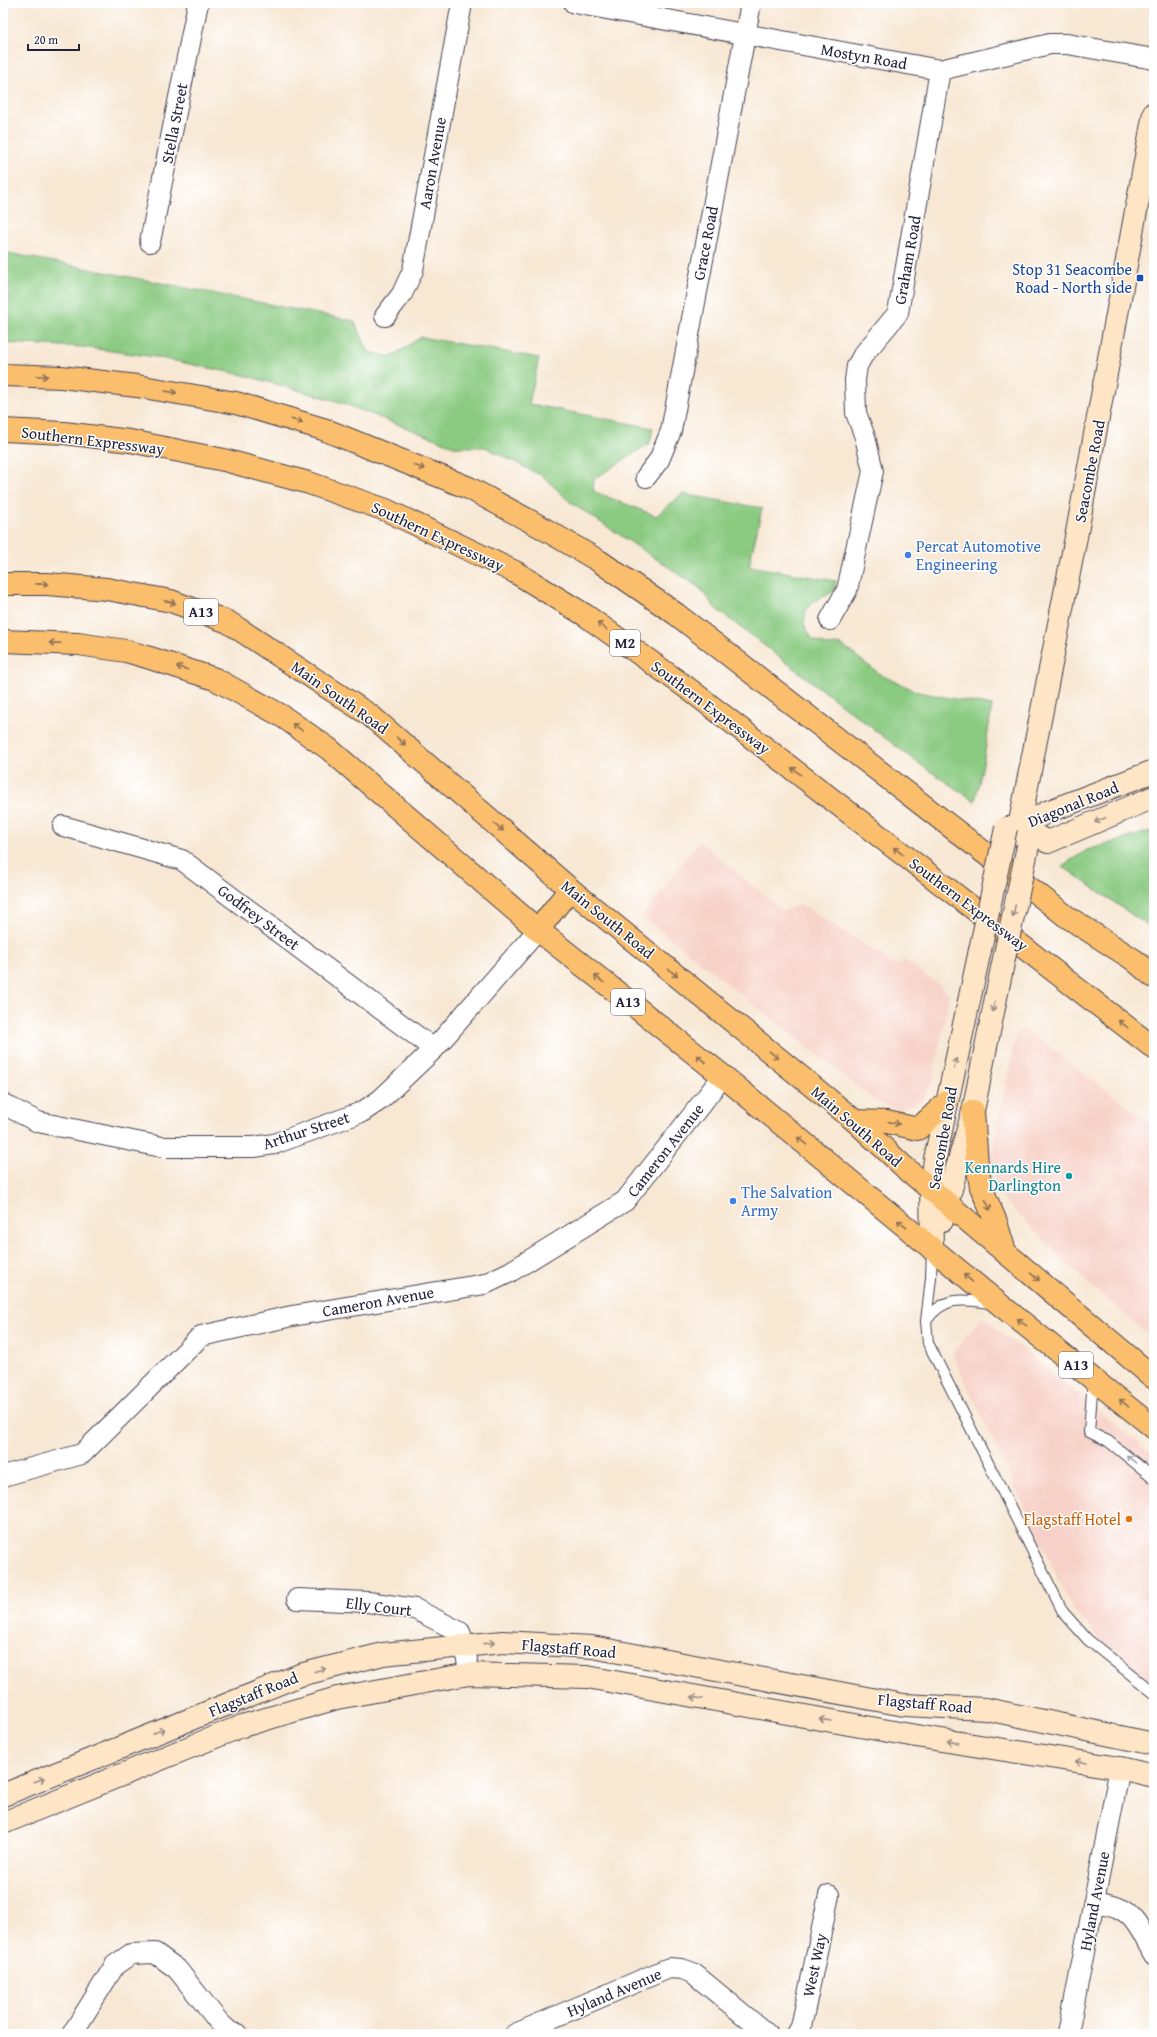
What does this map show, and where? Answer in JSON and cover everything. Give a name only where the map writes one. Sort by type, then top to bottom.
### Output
[{"type":"highway","points":[[3,375],[61,377],[137,386],[236,403],[324,429],[469,488],[541,527],[599,561],[676,614],[1066,916],[1134,960],[1154,975]]},
{"type":"highway","name":"Southern Expressway","points":[[3,430],[64,434],[130,441],[224,460],[309,483],[386,510],[450,539],[515,572],[585,614],[690,690],[1154,1048]]},
{"type":"highway","name":"Main South Road","points":[[3,584],[47,584],[107,589],[172,602],[228,622],[371,716],[570,889],[855,1121],[931,1190],[1154,1378]]},
{"type":"highway","name":"A13","points":[[3,641],[78,644],[126,651],[215,679],[248,696],[329,749],[538,930],[723,1076],[998,1303],[1154,1428]]},
{"type":"highway","points":[[538,930],[570,889]]},
{"type":"highway","points":[[855,1121],[887,1122],[918,1129],[947,1102]]},
{"type":"highway","points":[[974,1111],[977,1164],[981,1187],[996,1222],[1005,1252]]},
{"type":"main road","name":"Seacombe Road","points":[[932,1249],[948,1204],[974,1111],[1002,968],[1018,834],[1077,532],[1154,113]]},
{"type":"main road","name":"Diagonal Road","points":[[1018,834],[1047,812],[1154,771]]},
{"type":"main road","name":"Diagonal Road","points":[[1018,834],[1048,842],[1154,797]]},
{"type":"main road","name":"Seacombe Road","points":[[932,1249],[931,1190],[947,1102],[980,950],[1018,834]]},
{"type":"main road","name":"Flagstaff Road","points":[[3,1795],[300,1675],[383,1654],[503,1642],[592,1647],[904,1705],[986,1709],[1154,1744]]},
{"type":"main road","name":"Flagstaff Road","points":[[3,1823],[242,1726],[337,1698],[469,1674],[587,1677],[916,1736],[1120,1768],[1154,1776]]},
{"type":"main road","points":[[1098,1732],[1120,1768],[1154,1744]]},
{"type":"street","name":"Stella Street","points":[[150,242],[198,3]]},
{"type":"street","name":"Aaron Avenue","points":[[385,316],[402,294],[413,270],[462,3]]},
{"type":"street","name":"Mostyn Road","points":[[574,3],[940,70],[1050,44],[1067,44],[1154,59]]},
{"type":"street","name":"Grace Road","points":[[646,477],[659,460],[671,431],[751,3]]},
{"type":"street","name":"Graham Road","points":[[830,620],[847,590],[873,471],[865,437],[856,413],[854,380],[857,366],[863,355],[898,313],[940,70]]},
{"type":"street","name":"Godfrey Street","points":[[63,826],[182,860],[434,1049]]},
{"type":"street","name":"Arthur Street","points":[[3,1104],[38,1122],[162,1147],[254,1147],[274,1144],[362,1112],[380,1100],[434,1049],[538,930]]},
{"type":"street","name":"Cameron Avenue","points":[[3,1476],[82,1454],[201,1336],[292,1316],[485,1284],[510,1272],[625,1201],[723,1076]]},
{"type":"street","name":"Elly Court","points":[[297,1599],[368,1602],[415,1609],[460,1632],[466,1646],[469,1674]]},
{"type":"street","name":"Hyland Avenue","points":[[1068,2034],[1120,1768]]},
{"type":"street","name":"West Way","points":[[797,2034],[801,2026],[829,1895]]},
{"type":"street","points":[[1094,1902],[1116,1907],[1129,1914],[1137,1924],[1154,1955]]},
{"type":"street","points":[[72,2034],[115,1965],[131,1954],[155,1953],[177,1969],[219,2022],[232,2033],[238,2034]]},
{"type":"street","name":"Hyland Avenue","points":[[520,2033],[669,1968],[682,1969],[693,1973],[767,2034]]},
{"type":"lane","points":[[932,1249],[931,1278],[926,1321],[928,1343],[1063,1612],[1088,1640],[1154,1693]]},
{"type":"lane","points":[[926,1321],[938,1307],[950,1301],[965,1300],[998,1303]]},
{"type":"lane","points":[[1093,1378],[1089,1432],[1108,1440],[1154,1478]]},
{"type":"shaded area","points":[[699,841],[783,911],[801,904],[897,966],[903,959],[950,993],[933,1079],[921,1102],[898,1110],[877,1102],[642,916]]},
{"type":"shaded area","points":[[1025,1029],[1154,1126],[1154,1340],[1068,1265],[998,1193],[991,1156],[1017,1032]]},
{"type":"shaded area","points":[[982,1317],[1154,1455],[1154,1683],[1108,1647],[1072,1608],[952,1353]]},
{"type":"green space","points":[[3,252],[354,321],[369,352],[391,357],[421,337],[539,358],[529,404],[653,428],[650,443],[594,479],[593,491],[656,516],[682,494],[762,508],[749,566],[836,581],[833,592],[815,601],[806,609],[804,624],[812,639],[829,646],[840,644],[881,675],[918,692],[992,706],[983,764],[975,801],[918,763],[715,608],[700,588],[570,502],[544,477],[485,447],[456,447],[337,401],[243,375],[155,357],[83,347],[3,343]]},
{"type":"green space","points":[[1154,830],[1154,930],[1062,866],[1087,850]]},
{"type":"place","name":"Stop 31 Seacombe Road - North side","points":[[1140,278]]},
{"type":"place","name":"Percat Automotive Engineering","points":[[908,555]]},
{"type":"place","name":"Kennards Hire Darlington","points":[[1069,1176]]},
{"type":"place","name":"The Salvation Army","points":[[733,1201]]},
{"type":"place","name":"Flagstaff Hotel","points":[[1129,1519]]}]
